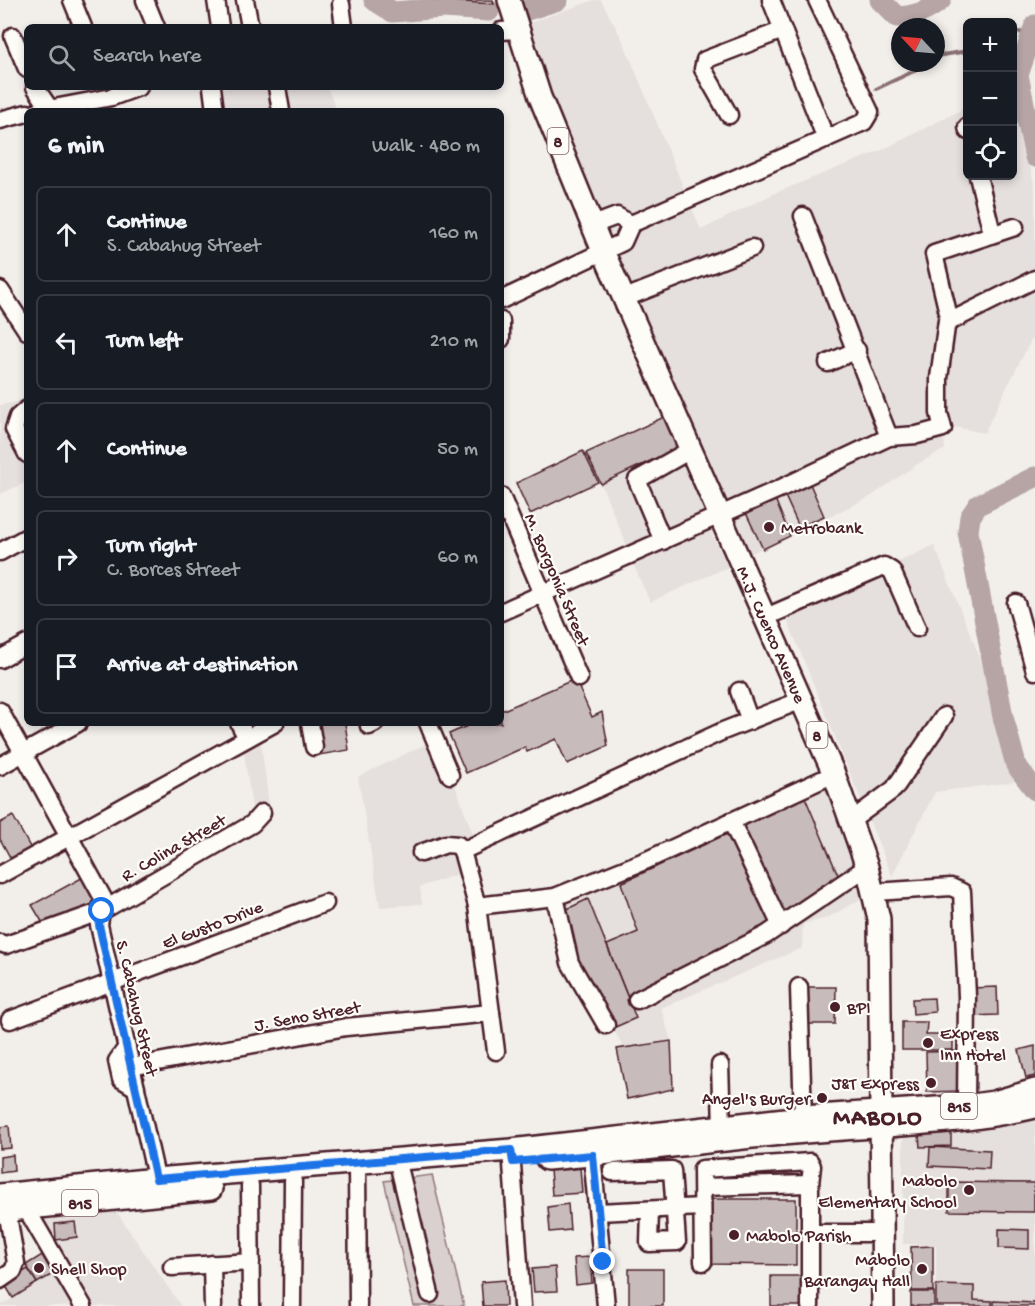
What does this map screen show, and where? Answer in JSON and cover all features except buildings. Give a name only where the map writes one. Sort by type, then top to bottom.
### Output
[{"type":"main road","name":"M.J. Cuenco Avenue","points":[[510,17],[603,251],[834,774],[852,820],[875,892],[881,964],[883,1306]]},
{"type":"main road","name":"815","points":[[10,1204],[158,1187],[592,1148],[804,1132],[994,1102],[1035,1090]]},
{"type":"main road","name":"815","points":[[592,1148],[722,1126],[803,1117],[881,1119],[924,1125],[987,1117],[1035,1107]]},
{"type":"main road","name":"815","points":[[158,1187],[250,1185],[293,1181],[357,1169],[400,1172],[512,1156]]},
{"type":"street","points":[[72,0],[82,24]]},
{"type":"street","points":[[145,0],[155,24]]},
{"type":"street","points":[[216,0],[220,24]]},
{"type":"street","points":[[245,0],[249,24]]},
{"type":"street","points":[[771,0],[826,139]]},
{"type":"street","points":[[504,299],[623,242],[631,224],[864,122],[870,112],[817,0]]},
{"type":"street","points":[[341,4],[344,24]]},
{"type":"street","points":[[729,115],[703,69],[705,60],[783,30]]},
{"type":"street","points":[[13,36],[24,62]]},
{"type":"street","points":[[36,90],[43,108]]},
{"type":"street","points":[[212,90],[215,108]]},
{"type":"street","points":[[277,90],[280,108]]},
{"type":"street","points":[[66,108],[88,106],[110,92]]},
{"type":"street","points":[[0,120],[24,114]]},
{"type":"street","points":[[979,180],[992,233]]},
{"type":"street","points":[[592,225],[617,216],[631,224]]},
{"type":"street","points":[[803,216],[889,436]]},
{"type":"street","points":[[504,611],[663,541],[889,436],[917,435],[943,428],[939,413],[939,378],[948,313],[934,254],[1015,227]]},
{"type":"street","points":[[625,298],[752,248]]},
{"type":"street","points":[[947,323],[1035,279]]},
{"type":"street","points":[[0,290],[5,307],[24,328]]},
{"type":"street","points":[[828,363],[857,350]]},
{"type":"street","points":[[24,411],[8,421],[24,449]]},
{"type":"street","points":[[663,541],[637,480],[692,449]]},
{"type":"street","name":"M. Borgonia Street","points":[[504,503],[579,678]]},
{"type":"street","points":[[0,552],[24,539]]},
{"type":"street","points":[[766,617],[885,566],[892,571],[917,628]]},
{"type":"street","points":[[1016,603],[1035,671]]},
{"type":"street","points":[[0,659],[24,646]]},
{"type":"street","points":[[739,691],[750,721]]},
{"type":"street","points":[[462,851],[750,721],[802,700]]},
{"type":"street","name":"S. Cabahug Street","points":[[0,711],[104,898],[99,925],[158,1187]]},
{"type":"street","points":[[852,820],[894,789],[944,716]]},
{"type":"street","points":[[0,766],[72,726]]},
{"type":"street","points":[[241,726],[247,738]]},
{"type":"street","points":[[0,875],[269,726]]},
{"type":"street","points":[[310,726],[314,747]]},
{"type":"street","points":[[429,726],[450,775]]},
{"type":"street","points":[[477,906],[555,897],[647,860],[834,774]]},
{"type":"street","name":"R. Colina Street","points":[[0,943],[6,945],[102,911],[252,824],[262,813]]},
{"type":"street","points":[[730,821],[781,926]]},
{"type":"street","points":[[421,853],[446,844],[458,845],[462,851],[477,906],[496,1051]]},
{"type":"street","points":[[637,1000],[781,926],[803,908],[848,882],[867,867]]},
{"type":"street","points":[[875,892],[951,887],[962,892],[967,996],[966,1106]]},
{"type":"street","points":[[555,897],[570,963],[606,1024]]},
{"type":"street","name":"El Gusto Drive","points":[[10,1020],[325,903]]},
{"type":"street","points":[[799,987],[803,1117]]},
{"type":"street","name":"J. Seno Street","points":[[131,1067],[346,1027],[491,1013]]},
{"type":"street","points":[[127,1047],[117,1060],[121,1079],[136,1088]]},
{"type":"street","points":[[720,1065],[722,1126]]},
{"type":"street","points":[[592,1148],[606,1306]]},
{"type":"street","points":[[512,1156],[522,1306]]},
{"type":"street","points":[[704,1262],[702,1207],[705,1168],[810,1162],[812,1166],[810,1306]]},
{"type":"street","points":[[357,1169],[358,1306]]},
{"type":"street","points":[[612,1172],[672,1170],[677,1242]]},
{"type":"street","points":[[400,1172],[430,1294]]},
{"type":"street","points":[[292,1306],[293,1181]]},
{"type":"street","points":[[250,1185],[250,1306]]},
{"type":"street","points":[[0,1280],[13,1271],[8,1263],[6,1237],[10,1204]]},
{"type":"street","points":[[10,1204],[83,1306]]},
{"type":"street","points":[[598,1212],[702,1207]]},
{"type":"street","points":[[650,1211],[649,1243],[703,1242]]},
{"type":"street","points":[[810,1233],[882,1233]]},
{"type":"street","points":[[172,1267],[251,1262]]},
{"type":"street","points":[[212,1264],[213,1306]]},
{"type":"shaded area","points":[[594,0],[601,0],[623,41],[701,230],[775,193],[880,151],[963,109],[963,180],[1017,180],[1017,104],[1035,189],[1035,338],[1031,340],[984,433],[936,423],[944,437],[945,449],[916,465],[870,497],[750,554],[619,267],[524,25]]},
{"type":"shaded area","points":[[202,90],[328,90],[336,108],[204,108]]},
{"type":"shaded area","points":[[24,401],[24,483],[0,494],[0,405]]},
{"type":"shaded area","points":[[678,448],[705,510],[627,546],[601,484]]},
{"type":"shaded area","points":[[710,530],[728,567],[650,602],[633,564]]},
{"type":"shaded area","points":[[934,545],[978,653],[1014,782],[935,792],[892,876],[786,617]]},
{"type":"shaded area","points":[[434,740],[452,777],[475,840],[454,848],[458,874],[420,887],[422,904],[380,907],[358,777]]},
{"type":"shaded area","points":[[261,743],[270,812],[253,815],[243,746]]},
{"type":"shaded area","points":[[829,784],[866,884],[864,897],[827,918],[803,924],[802,948],[661,1008],[671,1041],[673,1089],[627,1099],[617,1049],[623,1046],[574,962],[561,900]]},
{"type":"shaded area","name":"Mabolo Elementary School","points":[[1035,1120],[1035,1306],[936,1306],[936,1245],[903,1244],[903,1137]]},
{"type":"shaded area","points":[[432,1175],[464,1306],[414,1306],[384,1181]]},
{"type":"shaded area","points":[[111,1204],[181,1306],[92,1306],[37,1215]]},
{"type":"shaded area","points":[[53,1274],[73,1306],[0,1306]]},
{"type":"waterway","points":[[374,0],[393,12],[443,8],[489,11]]},
{"type":"waterway","points":[[521,12],[558,0]]},
{"type":"waterway","points":[[880,0],[897,17],[920,13],[941,0]]},
{"type":"waterway","points":[[1035,25],[1018,75],[1035,157]]},
{"type":"waterway","points":[[1017,32],[1033,33]]},
{"type":"waterway","points":[[945,55],[963,52]]},
{"type":"waterway","points":[[876,89],[912,72]]},
{"type":"waterway","points":[[1035,477],[978,505],[970,517],[968,532],[1003,717],[1016,765],[1035,790]]},
{"type":"place","name":"Metrobank","points":[[769,527]]},
{"type":"place","name":"BPI","points":[[835,1007]]},
{"type":"place","name":"Express Inn Hotel","points":[[928,1043]]},
{"type":"place","name":"J&T Express","points":[[931,1083]]},
{"type":"place","name":"Angel's Burger","points":[[822,1098]]},
{"type":"place","name":"Mabolo Elementary School","points":[[969,1190]]},
{"type":"place","name":"Mabolo Parish","points":[[734,1235]]},
{"type":"place","name":"Shell Shop","points":[[39,1268]]},
{"type":"place","name":"Mabolo Barangay Hall","points":[[922,1269]]},
{"type":"district","name":"MABOLO","points":[[878,1116]]},
{"type":"route","points":[[102,911],[99,925],[156,1179],[511,1150],[513,1162],[593,1155],[603,1262]]}]
